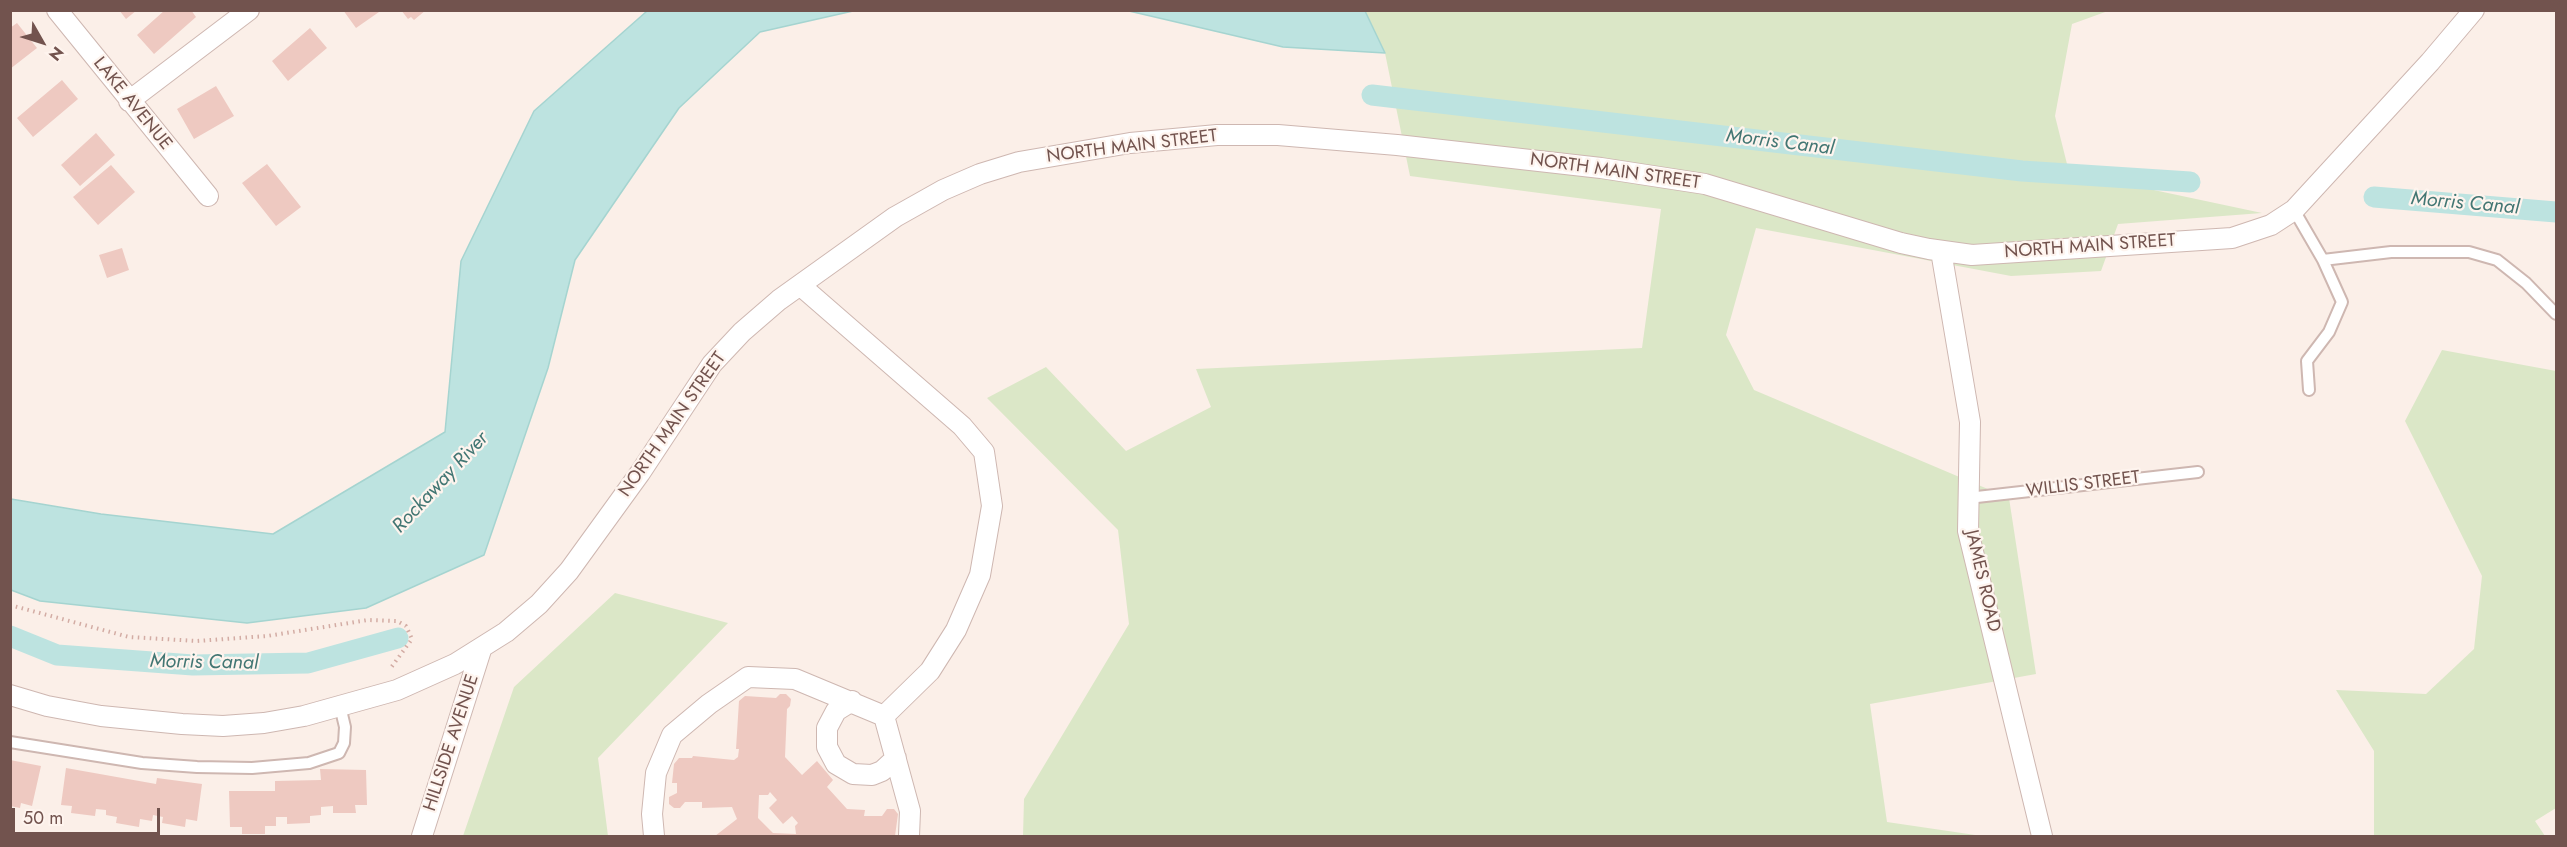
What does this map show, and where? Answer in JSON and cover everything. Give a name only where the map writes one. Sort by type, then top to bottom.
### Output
[{"type":"street","name":"LAKE AVENUE","points":[[57,10],[208,196]]},
{"type":"street","points":[[129,101],[249,10]]},
{"type":"street","name":"NORTH MAIN STREET","points":[[10,695],[101,716],[223,726],[264,723],[304,716],[397,690],[427,678],[482,650],[538,604],[569,571],[640,473],[712,364],[742,332],[779,300],[895,217],[943,190],[980,174],[1019,162],[1119,145],[1217,135],[1278,135],[1397,145],[1601,168],[1705,184],[1901,243],[1972,255],[2232,237],[2271,225],[2294,210],[2430,62],[2474,10]]},
{"type":"street","name":"JAMES ROAD","points":[[1941,251],[1970,422],[1968,531],[1978,581],[1996,642],[2042,837]]},
{"type":"street","points":[[801,286],[962,426],[984,452],[992,506],[980,575],[956,630],[930,671],[884,716]]},
{"type":"street","name":"HILLSIDE AVENUE","points":[[422,837],[482,650]]},
{"type":"street","points":[[654,837],[652,814],[656,773],[672,735],[709,704],[748,677],[795,679],[884,716],[910,811],[909,837]]},
{"type":"street","points":[[852,701],[836,711],[827,728],[827,747],[836,764],[853,774],[872,774],[890,765],[896,758]]},
{"type":"lane","points":[[2294,210],[2323,260],[2342,302],[2329,332],[2307,361],[2309,390]]},
{"type":"lane","points":[[2323,260],[2391,252],[2469,252],[2497,260],[2526,284],[2556,314]]},
{"type":"lane","name":"WILLIS STREET","points":[[1968,498],[2198,472]]},
{"type":"lane","points":[[10,742],[142,763],[198,767],[252,768],[309,763],[339,753],[344,743],[345,727],[340,706]]},
{"type":"path","points":[[10,604],[129,637],[197,641],[267,636],[368,620],[397,621],[406,626],[412,639],[390,669]]},
{"type":"green space","points":[[1365,11],[2108,11],[2072,24],[2055,116],[2069,172],[2262,213],[2118,224],[2101,271],[2011,276],[1756,228],[1726,335],[1754,390],[2009,498],[2036,674],[1870,704],[1887,822],[1982,836],[1023,836],[1024,799],[1129,624],[1118,530],[987,398],[1046,367],[1126,451],[1211,407],[1196,369],[1642,348],[1661,209],[1410,176],[1385,53]]},
{"type":"green space","points":[[2442,350],[2556,371],[2556,808],[2535,821],[2545,836],[2374,836],[2374,751],[2336,690],[2426,694],[2474,649],[2482,576],[2405,421]]},
{"type":"green space","points":[[615,593],[728,623],[598,758],[608,836],[463,836],[514,687]]},
{"type":"water","name":"Rockaway River","points":[[647,11],[853,11],[760,32],[679,108],[575,260],[548,368],[484,555],[366,608],[247,623],[40,601],[11,590],[11,499],[101,514],[273,534],[445,432],[461,261],[534,111]]},
{"type":"water","points":[[1129,11],[1365,11],[1385,53],[1283,47]]},
{"type":"building","points":[[119,10],[137,10],[126,19]]},
{"type":"building","points":[[165,10],[191,10],[196,17],[154,54],[137,35]]},
{"type":"building","points":[[343,10],[378,10],[379,12],[356,28]]},
{"type":"building","points":[[401,10],[426,10],[414,20],[411,17],[408,19]]},
{"type":"building","points":[[17,23],[37,48],[10,69],[10,28]]},
{"type":"building","points":[[310,28],[327,48],[288,81],[272,61]]},
{"type":"building","points":[[62,80],[78,99],[33,137],[17,118]]},
{"type":"building","points":[[216,86],[234,116],[194,139],[177,109]]},
{"type":"building","points":[[96,133],[115,155],[80,186],[61,165]]},
{"type":"building","points":[[267,164],[301,207],[276,226],[242,183]]},
{"type":"building","points":[[111,165],[135,192],[98,225],[73,197]]},
{"type":"building","points":[[122,248],[129,270],[107,278],[99,255]]},
{"type":"building","points":[[780,694],[786,694],[791,699],[787,709],[785,757],[802,775],[817,761],[833,780],[827,787],[847,809],[865,810],[864,816],[882,816],[887,809],[894,809],[898,814],[895,836],[715,836],[737,819],[732,807],[702,808],[702,802],[685,802],[680,808],[674,808],[669,804],[669,797],[677,793],[677,783],[672,783],[674,764],[679,758],[692,758],[693,756],[734,760],[738,757],[739,749],[736,749],[739,701],[745,696],[776,698]],"holes":[[[770,792],[777,800],[769,808],[783,824],[792,816],[798,823],[795,826],[796,834],[773,833],[758,818],[759,795],[768,795]]]},
{"type":"building","points":[[10,760],[41,766],[32,806],[21,803],[20,808],[10,806]]},
{"type":"building","points":[[66,768],[156,784],[157,778],[202,784],[197,821],[186,819],[185,827],[162,823],[163,817],[153,815],[152,821],[140,819],[139,827],[116,823],[117,817],[106,815],[106,810],[96,809],[95,816],[71,813],[72,806],[61,805]]},
{"type":"building","points":[[320,769],[366,770],[367,805],[355,805],[356,813],[333,813],[333,806],[321,807],[321,815],[310,816],[310,823],[287,824],[287,817],[276,817],[276,826],[265,826],[265,834],[242,834],[242,827],[230,827],[229,791],[275,791],[275,781],[321,780]]},
{"type":"waterway","name":"Morris Canal","points":[[1372,95],[2022,171],[2190,182]]},
{"type":"waterway","name":"Morris Canal","points":[[2374,197],[2556,212]]},
{"type":"waterway","name":"Morris Canal","points":[[10,636],[57,655],[193,665],[308,663],[398,638]]}]
